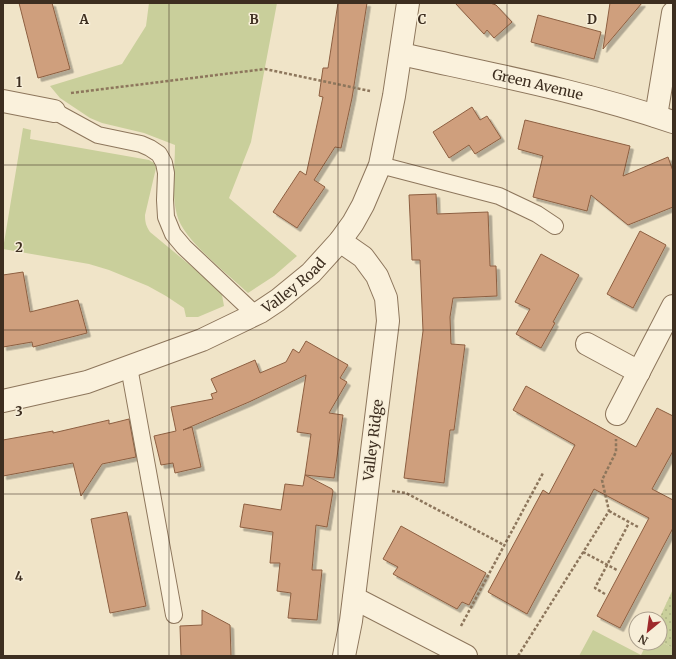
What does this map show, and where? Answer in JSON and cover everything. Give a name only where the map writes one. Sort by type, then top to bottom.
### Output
[{"type":"street","name":"Valley Road","points":[[3,401],[87,382],[202,340],[256,314],[295,288],[316,268],[340,241],[363,205],[380,166],[402,54],[408,3]]},
{"type":"street","points":[[664,119],[673,13]]},
{"type":"street","name":"Green Avenue","points":[[402,54],[592,98],[664,119]]},
{"type":"street","points":[[3,101],[54,111]]},
{"type":"street","name":"Valley Ridge","points":[[340,241],[363,257],[377,276],[386,298],[388,321],[351,621],[344,656]]},
{"type":"street","points":[[617,414],[673,306]]},
{"type":"street","points":[[587,344],[639,372]]},
{"type":"street","points":[[354,598],[458,652]]},
{"type":"lane","points":[[54,111],[98,135],[141,144],[159,154],[164,163],[166,173],[166,217],[173,234],[184,248],[256,314]]},
{"type":"lane","points":[[380,166],[499,196],[524,208],[555,226]]},
{"type":"lane","points":[[129,367],[174,615]]},
{"type":"path","points":[[68,94],[265,69],[394,96]]},
{"type":"path","points":[[518,656],[609,511],[602,480],[616,452],[617,414]]},
{"type":"path","points":[[458,652],[504,545],[542,473]]},
{"type":"path","points":[[367,488],[406,493],[504,545]]},
{"type":"path","points":[[609,511],[638,527]]},
{"type":"path","points":[[605,594],[595,588],[629,522]]},
{"type":"path","points":[[583,552],[617,570]]},
{"type":"green space","points":[[149,3],[277,3],[251,142],[229,198],[297,256],[274,276],[248,293],[197,246],[181,225],[177,215],[174,198],[175,145],[144,133],[102,123],[90,118],[60,98],[50,86],[122,64],[146,26]]},
{"type":"green space","points":[[23,128],[31,130],[30,139],[149,160],[154,163],[156,168],[145,215],[148,228],[150,232],[220,290],[224,306],[198,317],[186,317],[184,308],[166,296],[148,286],[109,270],[89,264],[3,249]]},
{"type":"green space","points":[[673,589],[673,648],[668,645],[668,611],[663,611]]},
{"type":"green space","points":[[593,630],[628,648],[628,651],[633,651],[641,655],[643,651],[668,651],[668,645],[673,648],[673,656],[579,656]]},
{"type":"building","points":[[19,3],[52,3],[70,69],[38,78]]},
{"type":"building","points":[[338,3],[367,3],[352,98],[341,148],[335,147],[314,180],[325,187],[297,228],[273,212],[300,171],[306,175],[323,97],[319,96],[323,68],[328,68]]},
{"type":"building","points":[[455,3],[490,3],[496,5],[512,22],[494,38],[487,30],[484,34]]},
{"type":"building","points":[[610,3],[642,3],[603,49]]},
{"type":"building","points":[[538,15],[601,32],[594,59],[531,42]]},
{"type":"building","points":[[472,107],[480,120],[487,116],[501,138],[475,154],[469,145],[449,158],[433,132]]},
{"type":"building","points":[[525,120],[630,146],[623,176],[668,157],[673,171],[673,207],[628,225],[591,195],[587,211],[533,197],[543,156],[518,149]]},
{"type":"building","points":[[436,194],[437,214],[488,212],[490,266],[496,266],[497,296],[453,298],[450,317],[451,344],[465,345],[454,430],[450,430],[444,483],[404,478],[423,331],[420,260],[412,260],[409,195]]},
{"type":"building","points":[[640,231],[666,245],[633,308],[607,294]]},
{"type":"building","points":[[541,254],[579,275],[553,322],[555,323],[541,348],[516,334],[530,309],[515,302]]},
{"type":"building","points":[[23,272],[30,312],[78,300],[87,333],[33,347],[32,342],[3,347],[3,275]]},
{"type":"building","points":[[306,341],[348,365],[340,378],[347,382],[329,413],[343,415],[334,478],[305,475],[311,434],[297,432],[306,375],[249,402],[183,430],[192,427],[201,467],[175,473],[173,463],[161,465],[154,436],[176,431],[171,407],[213,399],[211,394],[217,392],[211,379],[255,360],[260,373],[286,362],[293,349],[299,353]]},
{"type":"building","points":[[526,386],[636,447],[657,408],[673,416],[673,451],[652,489],[673,500],[673,528],[620,628],[597,616],[649,518],[594,489],[527,614],[488,592],[543,490],[549,494],[575,445],[513,410]]},
{"type":"building","points":[[129,419],[136,457],[102,464],[81,496],[73,463],[3,476],[3,440],[53,431],[53,433],[109,420],[109,424]]},
{"type":"building","points":[[305,475],[332,489],[333,491],[327,527],[316,525],[312,570],[322,570],[317,620],[288,618],[291,593],[277,591],[280,563],[270,563],[273,532],[240,527],[244,504],[281,510],[285,484],[303,486]]},
{"type":"building","points":[[127,512],[146,606],[110,613],[91,519]]},
{"type":"building","points":[[401,526],[486,573],[469,605],[462,602],[457,609],[393,574],[398,567],[383,559]]},
{"type":"building","points":[[202,610],[230,625],[231,656],[181,656],[180,626],[202,625]]}]
